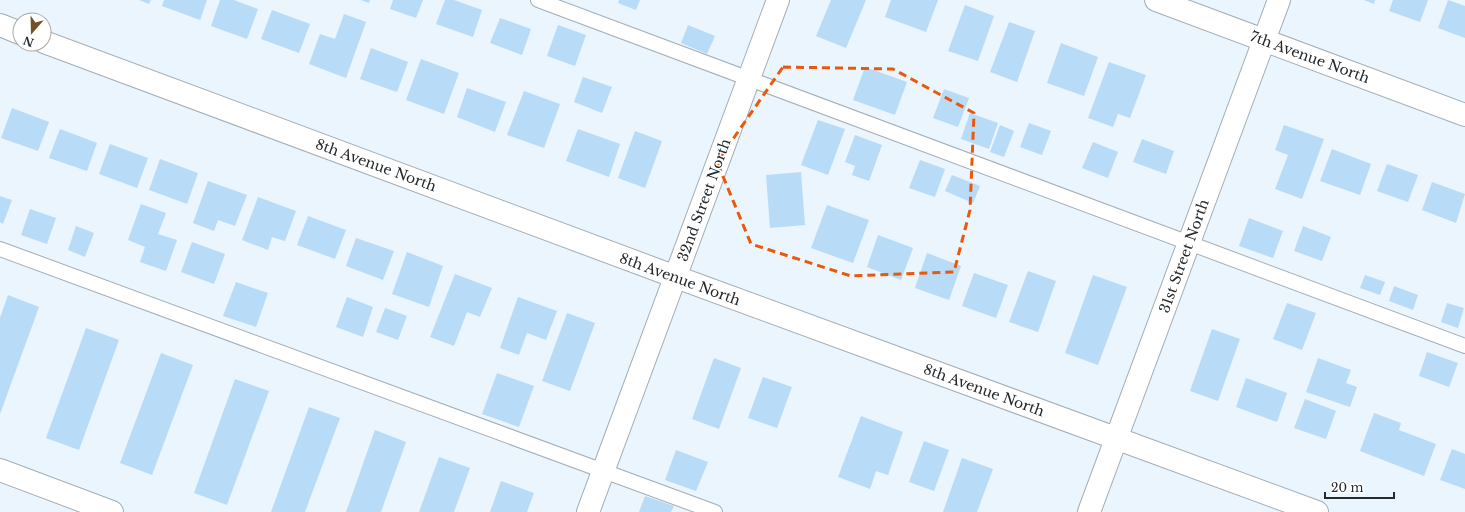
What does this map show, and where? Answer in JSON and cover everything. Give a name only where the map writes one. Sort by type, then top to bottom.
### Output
[{"type":"street","name":"32nd Street North","points":[[588,512],[778,0]]},
{"type":"street","name":"7th Avenue North","points":[[1156,0],[1465,115]]},
{"type":"street","name":"31st Street North","points":[[1088,512],[1279,0]]},
{"type":"street","points":[[0,25],[12,30]]},
{"type":"street","name":"8th Avenue North","points":[[52,45],[676,277],[1317,512]]},
{"type":"street","points":[[0,470],[112,512]]},
{"type":"lane","points":[[538,0],[1465,346]]},
{"type":"lane","points":[[0,248],[715,512]]},
{"type":"highlighted area","points":[[783,67],[893,69],[974,113],[970,210],[954,272],[851,276],[751,244],[717,162]]},
{"type":"building","points":[[139,0],[151,0],[149,4]]},
{"type":"building","points":[[164,0],[207,0],[200,20],[162,6]]},
{"type":"building","points":[[220,0],[234,0],[258,9],[247,39],[211,26]]},
{"type":"building","points":[[361,0],[370,0],[369,3]]},
{"type":"building","points":[[393,0],[423,0],[416,18],[390,9]]},
{"type":"building","points":[[445,0],[454,0],[482,10],[473,37],[436,24]]},
{"type":"building","points":[[619,0],[640,0],[636,10],[618,3]]},
{"type":"building","points":[[831,0],[866,0],[846,48],[816,36]]},
{"type":"building","points":[[891,0],[938,0],[926,32],[885,17]]},
{"type":"building","points":[[1364,0],[1375,0],[1374,4]]},
{"type":"building","points":[[1393,0],[1428,0],[1420,22],[1389,11]]},
{"type":"building","points":[[1448,0],[1465,6],[1465,38],[1438,28]]},
{"type":"building","points":[[965,5],[994,16],[978,61],[948,51]]},
{"type":"building","points":[[272,10],[310,24],[299,53],[261,39]]},
{"type":"building","points":[[344,14],[366,22],[346,78],[309,64],[320,34],[335,39]]},
{"type":"building","points":[[500,18],[531,29],[522,55],[490,43]]},
{"type":"building","points":[[1009,22],[1035,31],[1017,82],[990,72]]},
{"type":"building","points":[[558,25],[586,35],[575,66],[547,56]]},
{"type":"building","points":[[688,25],[715,36],[707,54],[681,43]]},
{"type":"building","points":[[1061,43],[1098,57],[1084,96],[1047,83]]},
{"type":"building","points":[[371,48],[408,62],[397,92],[360,79]]},
{"type":"building","points":[[421,59],[459,73],[444,114],[406,100]]},
{"type":"building","points":[[1109,62],[1146,75],[1130,118],[1118,114],[1113,127],[1088,118]]},
{"type":"building","points":[[865,67],[907,82],[895,115],[853,100]]},
{"type":"building","points":[[583,77],[612,87],[602,113],[574,102]]},
{"type":"building","points":[[467,88],[506,102],[495,132],[457,117]]},
{"type":"building","points":[[944,89],[969,98],[958,127],[933,118]]},
{"type":"building","points":[[524,91],[560,104],[544,148],[507,135]]},
{"type":"building","points":[[12,108],[49,122],[38,151],[1,138]]},
{"type":"building","points":[[970,113],[998,123],[989,149],[961,139]]},
{"type":"building","points":[[818,120],[845,129],[828,175],[801,165]]},
{"type":"building","points":[[1029,123],[1051,131],[1042,155],[1020,147]]},
{"type":"building","points":[[1000,125],[1014,131],[1004,157],[990,152]]},
{"type":"building","points":[[1284,125],[1324,139],[1302,199],[1275,189],[1288,155],[1275,150]]},
{"type":"building","points":[[60,129],[97,143],[87,171],[49,158]]},
{"type":"building","points":[[578,129],[620,144],[609,177],[566,161]]},
{"type":"building","points":[[635,131],[662,141],[645,188],[618,178]]},
{"type":"building","points":[[855,135],[882,145],[869,181],[852,175],[855,166],[845,162]]},
{"type":"building","points":[[1142,139],[1174,151],[1166,174],[1133,162]]},
{"type":"building","points":[[1093,142],[1118,152],[1108,178],[1082,168]]},
{"type":"building","points":[[110,144],[148,158],[137,188],[99,174]]},
{"type":"building","points":[[1332,149],[1371,164],[1360,195],[1320,181]]},
{"type":"building","points":[[160,159],[198,173],[187,204],[149,190]]},
{"type":"building","points":[[920,160],[945,169],[935,197],[909,188]]},
{"type":"building","points":[[1387,164],[1418,175],[1408,202],[1377,191]]},
{"type":"building","points":[[801,172],[805,225],[770,228],[766,175]]},
{"type":"building","points":[[952,175],[980,186],[973,203],[945,191]]},
{"type":"building","points":[[208,181],[247,195],[235,226],[218,220],[214,231],[193,223]]},
{"type":"building","points":[[1432,182],[1465,194],[1456,223],[1422,210]]},
{"type":"building","points":[[0,196],[12,200],[3,224],[0,222]]},
{"type":"building","points":[[258,197],[296,211],[285,241],[272,237],[268,250],[242,240]]},
{"type":"building","points":[[141,204],[166,213],[158,234],[177,240],[166,271],[140,262],[145,247],[128,240]]},
{"type":"building","points":[[827,205],[869,220],[853,263],[811,248]]},
{"type":"building","points":[[30,209],[56,218],[47,244],[21,235]]},
{"type":"building","points":[[308,216],[346,230],[335,259],[297,245]]},
{"type":"building","points":[[1249,218],[1283,231],[1273,258],[1239,246]]},
{"type":"building","points":[[76,226],[94,233],[85,257],[68,250]]},
{"type":"building","points":[[1303,226],[1331,237],[1322,261],[1294,251]]},
{"type":"building","points":[[878,235],[913,248],[901,280],[867,267]]},
{"type":"building","points":[[356,238],[394,251],[383,280],[346,266]]},
{"type":"building","points":[[192,242],[225,254],[214,284],[181,272]]},
{"type":"building","points":[[407,252],[443,266],[429,307],[392,294]]},
{"type":"building","points":[[927,253],[961,266],[949,300],[915,288]]},
{"type":"building","points":[[1028,271],[1056,281],[1038,332],[1009,322]]},
{"type":"building","points":[[974,273],[1008,285],[996,318],[962,306]]},
{"type":"building","points":[[455,274],[492,288],[480,317],[467,312],[454,346],[430,337]]},
{"type":"building","points":[[1093,275],[1127,287],[1098,365],[1065,353]]},
{"type":"building","points":[[1365,275],[1385,282],[1380,295],[1360,288]]},
{"type":"building","points":[[236,282],[268,293],[256,327],[223,316]]},
{"type":"building","points":[[1394,286],[1418,295],[1413,310],[1389,301]]},
{"type":"building","points":[[8,295],[39,307],[0,414],[0,318]]},
{"type":"building","points":[[347,297],[373,307],[363,337],[336,327]]},
{"type":"building","points":[[518,297],[557,311],[546,340],[527,333],[519,355],[500,348]]},
{"type":"building","points":[[1287,303],[1316,313],[1302,350],[1273,339]]},
{"type":"building","points":[[1447,303],[1464,308],[1458,328],[1441,322]]},
{"type":"building","points":[[385,308],[407,316],[398,340],[376,332]]},
{"type":"building","points":[[567,313],[595,323],[570,391],[542,381]]},
{"type":"building","points":[[86,328],[119,340],[79,450],[46,438]]},
{"type":"building","points":[[1212,329],[1240,339],[1218,401],[1190,391]]},
{"type":"building","points":[[1427,352],[1458,363],[1449,387],[1419,376]]},
{"type":"building","points":[[161,353],[193,365],[152,475],[120,463]]},
{"type":"building","points":[[714,358],[741,368],[719,429],[692,419]]},
{"type":"building","points":[[1318,358],[1351,370],[1346,383],[1357,387],[1350,407],[1306,392]]},
{"type":"building","points":[[497,373],[534,386],[519,427],[482,414]]},
{"type":"building","points":[[763,377],[792,387],[777,428],[748,418]]},
{"type":"building","points":[[1246,378],[1287,393],[1277,422],[1236,407]]},
{"type":"building","points":[[235,379],[269,391],[227,505],[194,493]]},
{"type":"building","points":[[1305,399],[1336,411],[1326,439],[1294,428]]},
{"type":"building","points":[[309,407],[340,418],[305,512],[271,512]]},
{"type":"building","points":[[1374,413],[1401,423],[1399,430],[1436,444],[1424,476],[1360,451]]},
{"type":"building","points":[[861,416],[903,432],[888,475],[876,471],[870,489],[838,477]]},
{"type":"building","points":[[375,430],[406,442],[381,512],[346,512]]},
{"type":"building","points":[[924,441],[949,450],[934,491],[909,482]]},
{"type":"building","points":[[1452,449],[1465,454],[1465,489],[1440,480]]},
{"type":"building","points":[[676,450],[708,462],[696,491],[665,480]]},
{"type":"building","points":[[439,457],[470,468],[454,512],[419,512]]},
{"type":"building","points":[[962,458],[993,469],[977,512],[943,512]]},
{"type":"building","points":[[501,481],[534,493],[527,512],[490,512]]},
{"type":"building","points":[[645,496],[674,506],[671,512],[639,512]]}]
